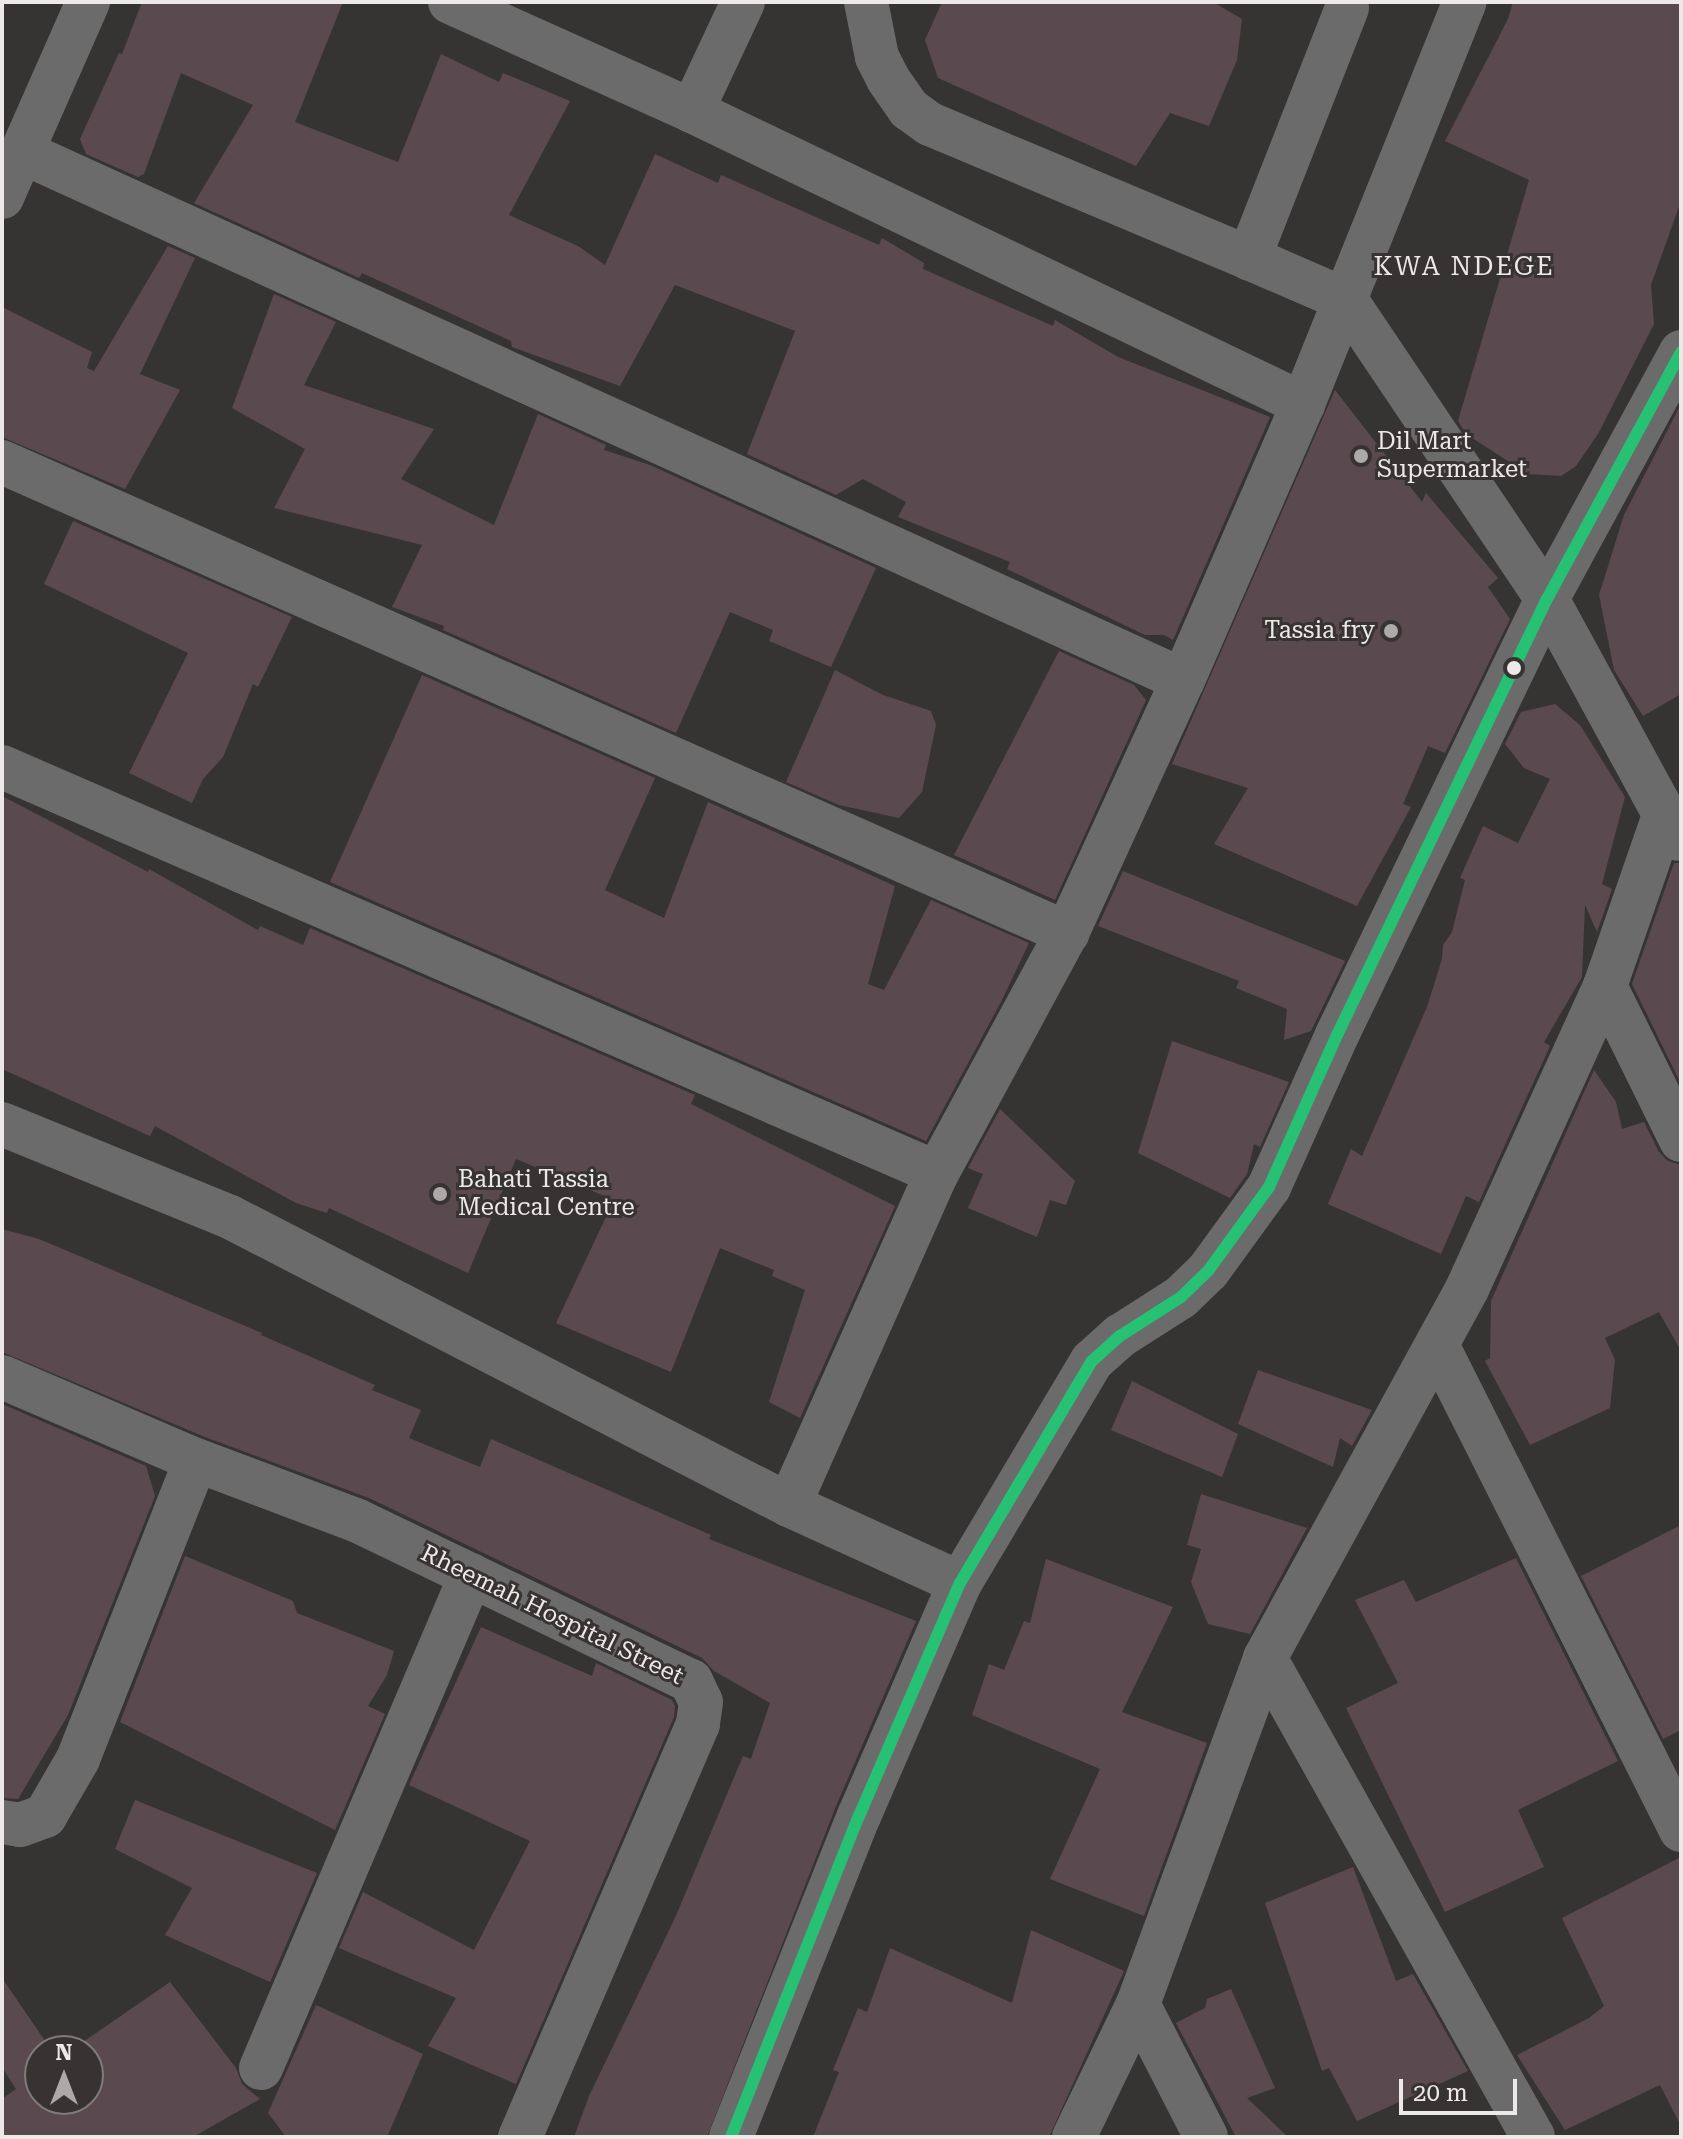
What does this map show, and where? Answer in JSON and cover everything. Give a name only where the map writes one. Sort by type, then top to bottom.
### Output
[{"type":"street","points":[[2,197],[88,2]]},
{"type":"street","points":[[450,2],[692,111],[1303,404]]},
{"type":"street","points":[[692,111],[743,2]]},
{"type":"street","points":[[866,2],[877,57],[888,79],[909,109],[930,124],[1346,300],[1547,599],[1672,830],[1605,986],[1467,1289],[1265,1658],[1138,2004],[1074,2137]]},
{"type":"street","points":[[789,1505],[937,1173],[1067,933],[1183,680],[1303,404],[1465,2]]},
{"type":"street","points":[[1249,258],[1347,8]]},
{"type":"street","points":[[22,152],[1183,680]]},
{"type":"street","points":[[731,2137],[859,1816],[960,1583],[1092,1361],[1120,1336],[1181,1297],[1208,1271],[1269,1187],[1338,1033],[1547,599],[1681,354]]},
{"type":"street","points":[[2,462],[1067,933]]},
{"type":"street","points":[[2,767],[937,1173]]},
{"type":"street","points":[[1605,986],[1681,1140]]},
{"type":"street","points":[[2,1124],[230,1217],[789,1505],[960,1583]]},
{"type":"street","points":[[1437,1345],[1681,1830]]},
{"type":"street","name":"Rheemah Hospital Street","points":[[2,1377],[196,1460],[358,1521],[691,1681],[701,1702],[698,1724],[520,2137]]},
{"type":"street","points":[[2,1822],[20,1825],[45,1816],[78,1759],[196,1460]]},
{"type":"street","points":[[261,2068],[471,1575]]},
{"type":"street","points":[[1265,1658],[1533,2137]]},
{"type":"street","points":[[1138,2004],[1206,2137]]},
{"type":"building","points":[[142,2],[343,2],[295,122],[398,162],[441,54],[499,82],[503,73],[570,101],[509,215],[578,246],[605,265],[655,154],[718,183],[721,175],[879,245],[882,238],[924,263],[923,269],[1053,326],[1055,320],[1118,357],[1270,417],[1173,640],[1164,635],[1145,635],[1007,569],[1010,562],[898,517],[906,502],[863,479],[836,495],[747,454],[795,331],[675,285],[620,386],[512,347],[511,341],[362,273],[359,278],[194,203],[253,105],[181,73],[144,174],[138,177],[86,154],[80,139],[119,53],[122,54]]},
{"type":"building","points":[[942,2],[1213,2],[1242,19],[1237,60],[1209,126],[1170,113],[1136,166],[938,78],[925,40]]},
{"type":"building","points":[[1513,2],[1681,2],[1681,201],[1651,285],[1654,324],[1598,434],[1576,466],[1561,476],[1528,474],[1466,434],[1458,421],[1529,180],[1445,141],[1508,19]]},
{"type":"building","points":[[168,246],[195,258],[140,374],[180,390],[125,489],[2,437],[2,307],[92,352],[87,368],[94,371]]},
{"type":"building","points":[[274,294],[336,322],[304,385],[434,429],[401,479],[494,525],[538,414],[606,445],[604,450],[650,465],[876,568],[831,667],[769,641],[773,630],[730,612],[676,733],[443,630],[444,626],[392,607],[422,545],[274,508],[305,449],[232,408]]},
{"type":"building","points":[[1335,390],[1422,502],[1426,493],[1498,578],[1488,587],[1510,619],[1445,753],[1428,746],[1403,804],[1411,807],[1357,906],[1214,844],[1248,788],[1172,764]]},
{"type":"building","points":[[1681,404],[1681,694],[1643,716],[1614,670],[1599,595],[1624,515]]},
{"type":"building","points":[[73,521],[292,617],[258,687],[253,684],[223,757],[203,779],[192,803],[129,773],[188,653],[44,584]]},
{"type":"building","points":[[1059,651],[1134,685],[1146,700],[1055,900],[954,855]]},
{"type":"building","points":[[835,670],[883,695],[931,711],[936,725],[922,792],[899,818],[839,805],[786,782]]},
{"type":"building","points":[[422,675],[655,778],[605,890],[664,918],[708,802],[895,886],[868,984],[884,990],[931,900],[1029,943],[926,1141],[330,882]]},
{"type":"building","points":[[1555,704],[1580,725],[1625,797],[1602,884],[1612,889],[1597,932],[1585,905],[1582,977],[1544,1042],[1550,1046],[1479,1202],[1466,1196],[1441,1254],[1328,1204],[1351,1149],[1362,1156],[1427,1007],[1442,959],[1443,945],[1452,932],[1465,880],[1460,878],[1483,826],[1518,843],[1550,779],[1524,768],[1505,744],[1521,712]]},
{"type":"building","points":[[2,796],[148,872],[149,869],[258,930],[260,926],[303,945],[310,928],[695,1095],[691,1104],[895,1206],[800,1418],[769,1402],[805,1290],[772,1276],[774,1270],[720,1248],[671,1372],[556,1323],[614,1200],[516,1159],[468,1273],[329,1208],[327,1213],[296,1203],[155,1126],[150,1136],[2,1069]]},
{"type":"building","points":[[1674,863],[1681,863],[1681,1084],[1632,984]]},
{"type":"building","points":[[1123,871],[1345,961],[1311,1031],[1284,1040],[1287,1009],[1236,988],[1239,981],[1098,926]]},
{"type":"building","points":[[1172,1041],[1289,1082],[1260,1147],[1254,1144],[1247,1174],[1230,1198],[1138,1153]]},
{"type":"building","points":[[1594,1070],[1616,1102],[1622,1129],[1644,1122],[1659,1152],[1668,1161],[1681,1165],[1681,1351],[1659,1312],[1605,1338],[1615,1360],[1610,1408],[1530,1445],[1485,1361],[1490,1358],[1491,1301]]},
{"type":"building","points":[[1000,1109],[1075,1181],[1066,1205],[1050,1200],[1037,1237],[968,1208],[983,1174],[968,1168]]},
{"type":"building","points":[[2,1229],[39,1239],[262,1333],[375,1385],[372,1390],[421,1410],[409,1438],[480,1467],[491,1439],[711,1535],[709,1539],[916,1621],[836,1806],[707,2137],[574,2137],[589,2096],[675,1918],[743,1756],[751,1759],[770,1703],[714,1671],[702,1658],[369,1498],[205,1437],[2,1352]]},
{"type":"building","points":[[1258,1370],[1372,1410],[1352,1446],[1340,1438],[1333,1467],[1238,1424]]},
{"type":"building","points":[[1132,1381],[1238,1434],[1222,1477],[1111,1430]]},
{"type":"building","points":[[2,1404],[146,1466],[155,1496],[68,1715],[18,1799],[2,1798]]},
{"type":"building","points":[[1201,1494],[1307,1528],[1250,1634],[1208,1624],[1191,1582],[1201,1549],[1187,1545]]},
{"type":"building","points":[[1681,1525],[1681,1730],[1663,1739],[1581,1576]]},
{"type":"building","points":[[185,1556],[293,1601],[297,1613],[394,1651],[387,1675],[368,1706],[385,1714],[335,1830],[120,1722]]},
{"type":"building","points":[[1516,1558],[1618,1761],[1518,1810],[1544,1867],[1445,1912],[1346,1708],[1398,1683],[1355,1600],[1404,1580],[1416,1602]]},
{"type":"building","points":[[1046,1559],[1173,1607],[1122,1712],[1207,1743],[1144,1916],[1050,1879],[1100,1769],[972,1715],[989,1664],[1004,1670],[1024,1621],[1030,1623]]},
{"type":"building","points":[[481,1627],[592,1676],[596,1663],[672,1700],[675,1706],[674,1717],[516,2084],[428,2046],[456,1998],[339,1948],[363,1892],[474,1950],[530,1841],[409,1785]]},
{"type":"building","points":[[135,1800],[317,1873],[270,1982],[165,1935],[192,1888],[115,1849]]},
{"type":"building","points":[[1681,1857],[1681,2126],[1660,2085],[1565,2130],[1517,2055],[1589,2018],[1604,2006],[1562,1918]]},
{"type":"building","points":[[1353,1867],[1396,1981],[1413,1974],[1468,2071],[1357,2121],[1329,2068],[1322,2071],[1265,1903]]},
{"type":"building","points":[[1031,1930],[1124,1971],[1049,2137],[813,2137],[839,2072],[833,2070],[858,2008],[867,2012],[890,1948],[1012,2003]]},
{"type":"building","points":[[2,1978],[41,2035],[24,2035],[24,2115],[104,2115],[104,2035],[93,2035],[170,1982],[236,2068],[242,2084],[260,2099],[193,2137],[2,2137],[2,2099],[16,2089],[2,2067]]},
{"type":"building","points":[[1231,1989],[1275,2088],[1247,2098],[1288,2137],[1236,2137],[1176,2023],[1205,2008],[1207,1999]]},
{"type":"building","points":[[316,2005],[423,2054],[387,2137],[286,2137],[268,2113]]},
{"type":"transit line","points":[[731,2137],[859,1816],[960,1583],[1092,1361],[1120,1336],[1181,1297],[1208,1271],[1269,1187],[1338,1033],[1547,599],[1681,352]]},
{"type":"place","name":"Dil Mart Supermarket","points":[[1361,456]]},
{"type":"place","name":"Tassia fry","points":[[1391,631]]},
{"type":"place","name":"Bahati Tassia Medical Centre","points":[[440,1194]]},
{"type":"district","name":"KWA NDEGE","points":[[1464,267]]}]
